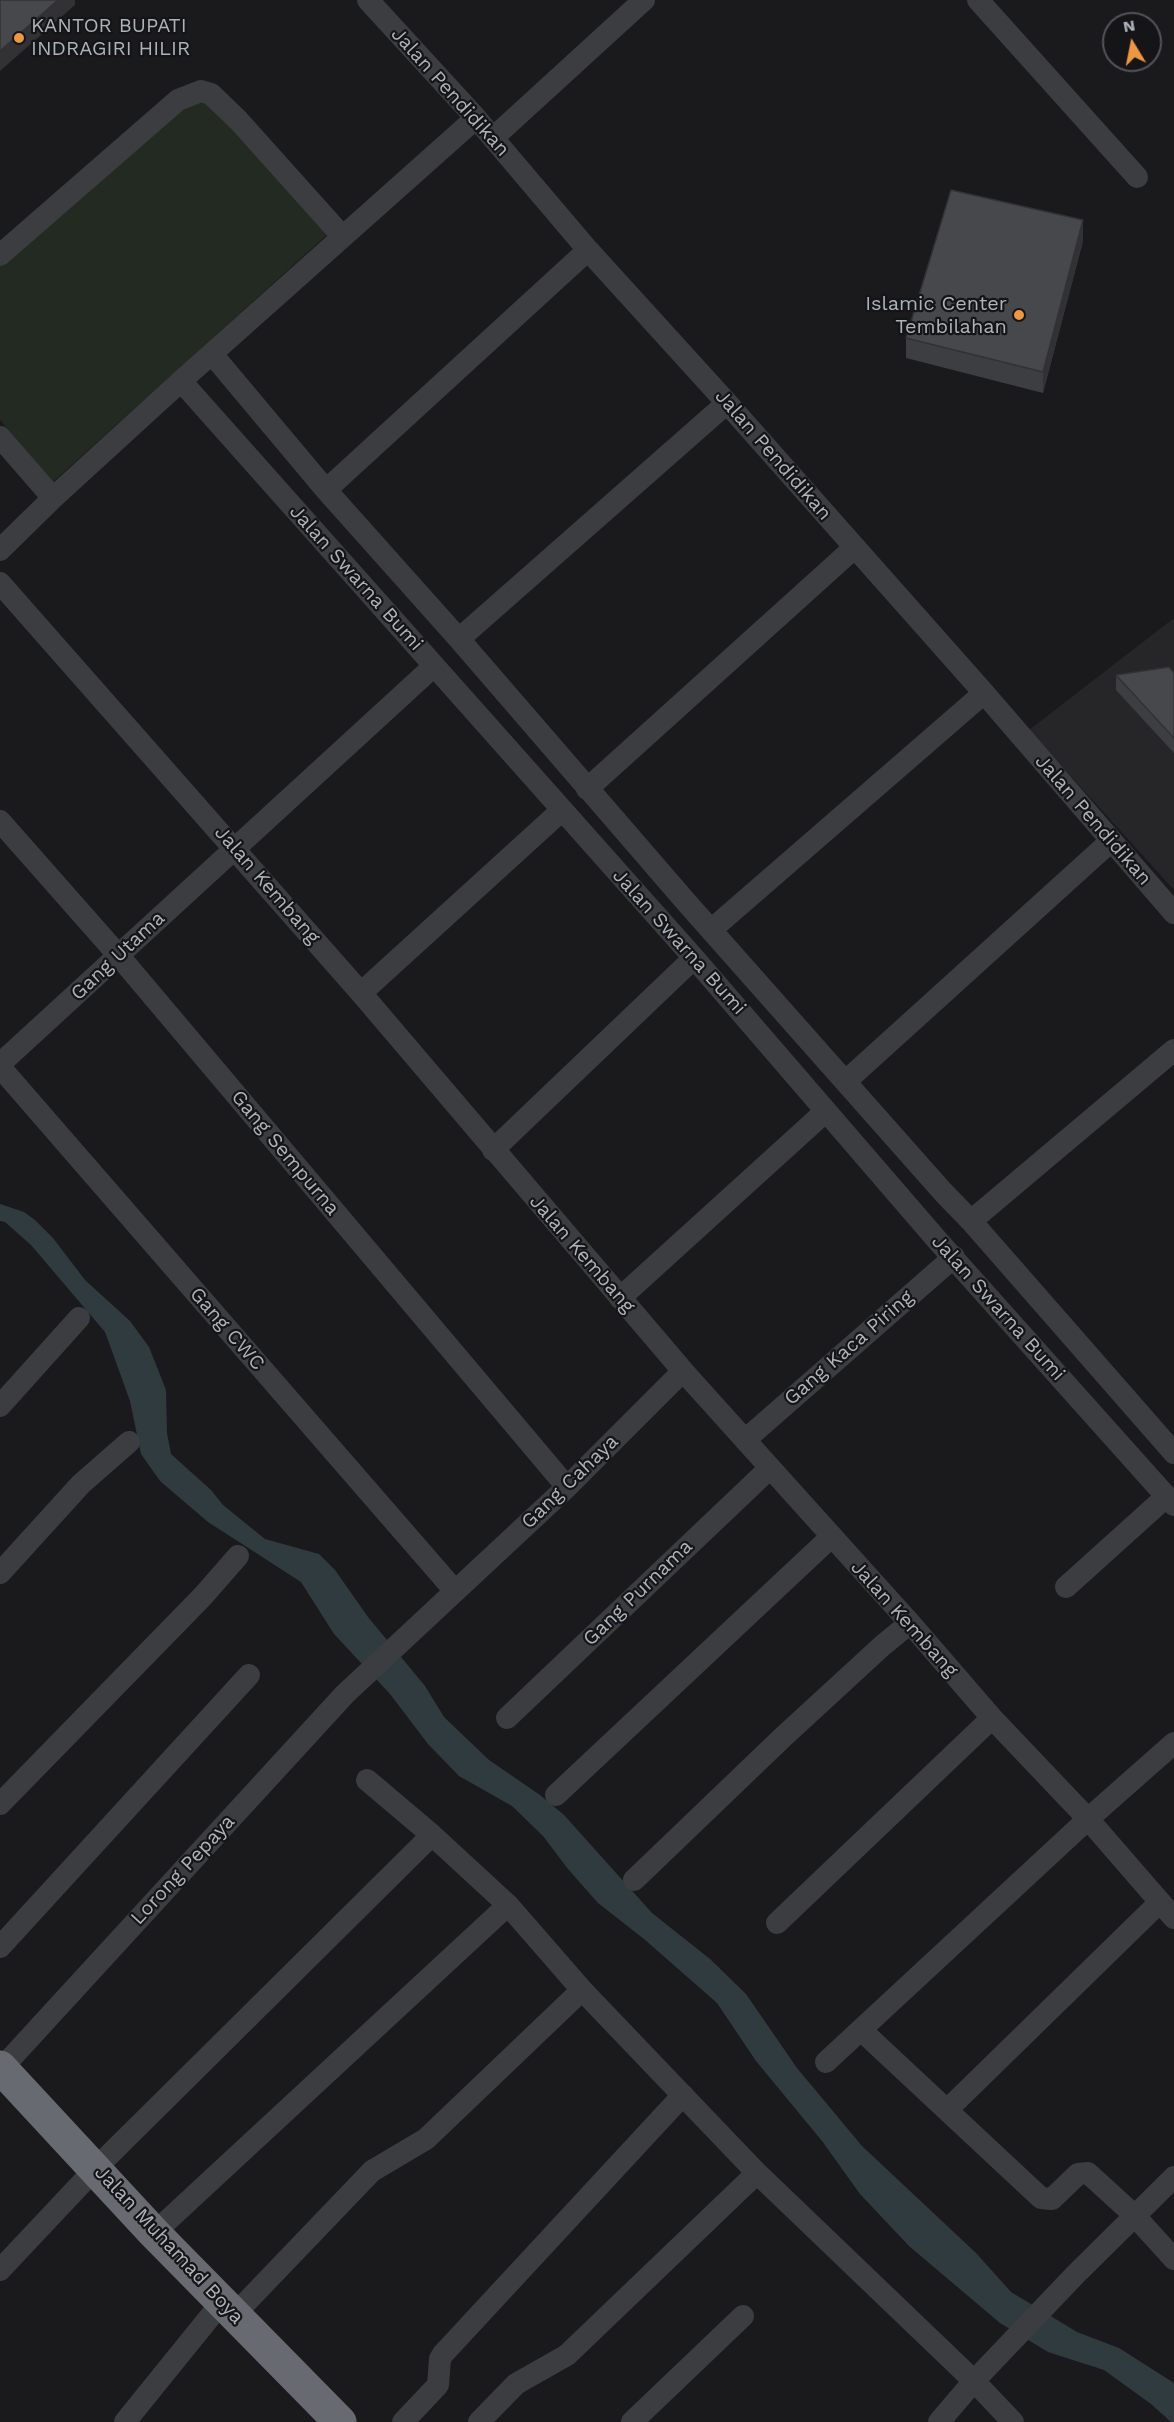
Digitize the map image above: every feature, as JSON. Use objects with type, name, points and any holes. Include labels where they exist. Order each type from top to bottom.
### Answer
[{"type":"highway","name":"Jalan Muhamad Boya","points":[[4,2079],[96,2168],[154,2233],[340,2422]]},
{"type":"street","name":"Jalan Pendidikan","points":[[368,0],[476,118],[588,250],[984,693],[1173,911]]},
{"type":"street","points":[[493,138],[644,0]]},
{"type":"street","points":[[978,0],[1137,177]]},
{"type":"street","points":[[0,255],[178,100],[201,91],[211,94],[239,121],[342,236]]},
{"type":"street","points":[[0,550],[53,498],[181,381],[476,118]]},
{"type":"street","points":[[326,490],[588,250]]},
{"type":"street","name":"Jalan Swarna Bumi","points":[[212,354],[326,490],[459,639],[587,789],[1174,1453]]},
{"type":"street","name":"Jalan Swarna Bumi","points":[[181,381],[693,957],[917,1217],[1170,1501]]},
{"type":"street","points":[[459,639],[727,403]]},
{"type":"street","points":[[0,437],[53,498]]},
{"type":"street","points":[[587,789],[854,548]]},
{"type":"street","points":[[368,592],[396,568]]},
{"type":"street","name":"Jalan Kembang","points":[[0,583],[235,847],[683,1371],[910,1623],[992,1718],[1088,1819],[1167,1910]]},
{"type":"street","name":"Gang Utama","points":[[0,1065],[434,666]]},
{"type":"street","points":[[711,930],[984,693]]},
{"type":"street","points":[[361,993],[561,810]]},
{"type":"street","name":"Gang Sempurna","points":[[0,821],[118,956],[567,1487]]},
{"type":"street","points":[[846,1082],[1111,841]]},
{"type":"street","points":[[663,924],[687,903]]},
{"type":"street","points":[[493,1150],[693,957]]},
{"type":"street","points":[[971,1221],[1174,1050]]},
{"type":"street","name":"Gang CWC","points":[[0,1065],[455,1591]]},
{"type":"street","points":[[620,1298],[826,1111]]},
{"type":"street","points":[[917,1217],[943,1192]]},
{"type":"street","name":"Gang Kaca Piring","points":[[745,1440],[954,1257]]},
{"type":"street","points":[[0,1406],[79,1318]]},
{"type":"street","name":"Gang Cahaya","points":[[394,1647],[567,1487],[683,1371]]},
{"type":"street","points":[[0,1574],[81,1484],[129,1442]]},
{"type":"street","name":"Gang Purnama","points":[[507,1718],[770,1468]]},
{"type":"street","points":[[1066,1587],[1170,1501]]},
{"type":"street","points":[[556,1795],[831,1537]]},
{"type":"street","points":[[0,1804],[186,1613],[238,1556]]},
{"type":"street","points":[[634,1880],[782,1738],[910,1623]]},
{"type":"street","name":"Lorong Pepaya","points":[[4,2079],[366,1672],[394,1647]]},
{"type":"street","points":[[0,1947],[249,1675]]},
{"type":"street","points":[[777,1923],[992,1718]]},
{"type":"street","points":[[826,2062],[1088,1819],[1174,1743]]},
{"type":"street","points":[[368,1780],[508,1905],[582,1990],[758,2173],[974,2381],[1013,2422]]},
{"type":"street","points":[[0,2270],[96,2168],[432,1835]]},
{"type":"street","points":[[154,2233],[508,1905]]},
{"type":"street","points":[[947,2110],[1167,1910]]},
{"type":"street","points":[[125,2422],[228,2308],[372,2171],[426,2139],[582,1990]]},
{"type":"street","points":[[861,2030],[1045,2200],[1057,2197],[1078,2174],[1085,2173],[1134,2215],[1174,2259]]},
{"type":"street","points":[[403,2422],[438,2385],[440,2359],[443,2354],[683,2095]]},
{"type":"street","points":[[479,2422],[516,2384],[567,2355],[758,2173]]},
{"type":"street","points":[[939,2422],[1016,2337],[1174,2177]]},
{"type":"street","points":[[632,2422],[743,2316]]},
{"type":"shaded area","points":[[207,102],[329,233],[53,482],[0,420],[0,266],[180,106]]},
{"type":"shaded area","points":[[1174,618],[1174,890],[1029,730]]},
{"type":"shaded area","points":[[0,1204],[24,1212],[35,1220],[53,1238],[85,1280],[130,1321],[149,1347],[166,1390],[167,1433],[171,1454],[211,1490],[223,1505],[265,1539],[319,1554],[335,1570],[368,1617],[425,1686],[444,1717],[489,1760],[540,1795],[564,1815],[652,1913],[710,1959],[746,1994],[797,2068],[862,2146],[976,2253],[1011,2292],[1077,2332],[1119,2348],[1174,2383],[1174,2422],[1104,2370],[1048,2352],[1000,2323],[909,2246],[860,2194],[822,2141],[756,2061],[717,2003],[644,1939],[598,1903],[543,1836],[512,1806],[459,1776],[428,1744],[390,1694],[334,1634],[301,1582],[208,1522],[160,1481],[141,1454],[130,1401],[105,1332],[31,1245],[5,1222],[0,1221]]},
{"type":"building","points":[[0,0],[58,0],[0,51]]},
{"type":"building","points":[[951,190],[1083,220],[1043,372],[906,338]]},
{"type":"building","points":[[1169,667],[1174,673],[1174,738],[1116,675]]},
{"type":"place","name":"KANTOR BUPATI INDRAGIRI HILIR","points":[[19,38]]},
{"type":"place","name":"Islamic Center Tembilahan","points":[[1019,315]]}]
